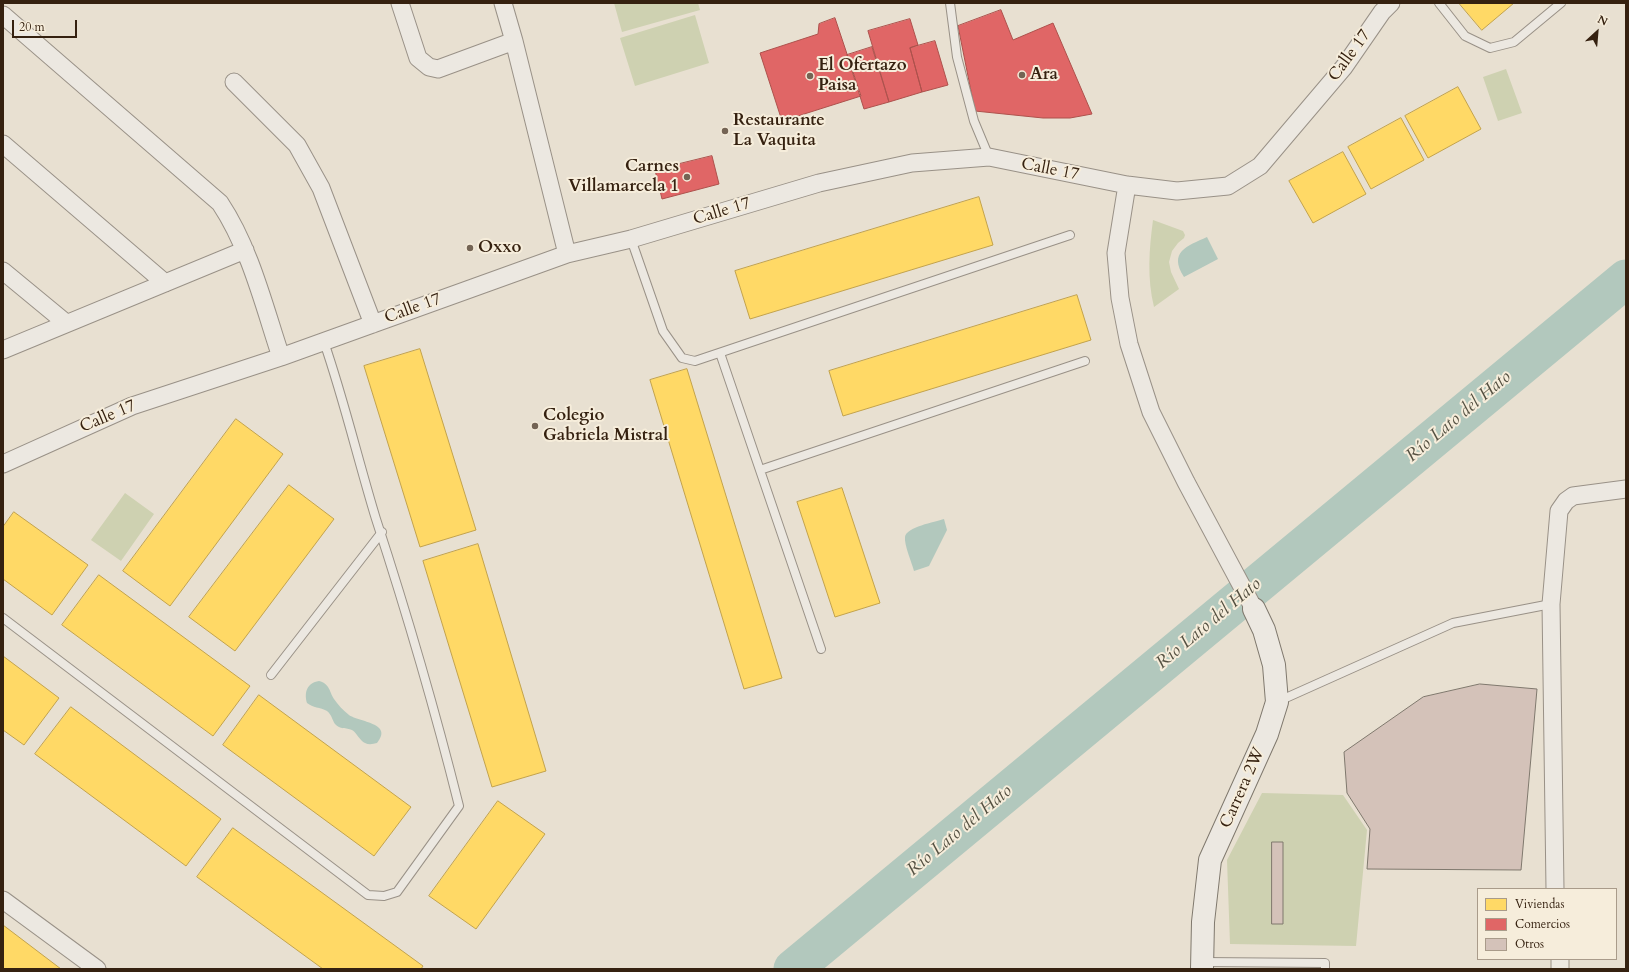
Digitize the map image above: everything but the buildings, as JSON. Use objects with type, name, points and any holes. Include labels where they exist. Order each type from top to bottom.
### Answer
[{"type":"street","points":[[400,3],[418,58],[429,67],[438,68],[514,41]]},
{"type":"street","points":[[503,3],[514,41],[567,254]]},
{"type":"street","name":"Calle 17","points":[[3,464],[132,406],[324,342],[567,254],[631,240],[819,184],[912,163],[989,157],[1127,185],[1177,191],[1228,186],[1260,166],[1344,67],[1384,6]]},
{"type":"street","points":[[3,15],[220,203],[232,221],[245,250],[281,357]]},
{"type":"street","points":[[234,82],[297,145],[321,188],[373,324]]},
{"type":"street","points":[[3,144],[165,282]]},
{"type":"street","points":[[1127,185],[1116,253],[1120,298],[1128,336],[1151,412],[1186,482],[1254,609]]},
{"type":"street","points":[[3,350],[245,250]]},
{"type":"street","points":[[3,271],[66,323]]},
{"type":"street","points":[[1555,888],[1551,604],[1559,511],[1566,501],[1573,496],[1626,489]]},
{"type":"street","name":"Carrera 2W","points":[[1202,966],[1203,922],[1210,860],[1267,734],[1277,702],[1274,665],[1264,630],[1254,609]]},
{"type":"street","points":[[3,900],[97,969]]},
{"type":"lane","points":[[950,3],[957,57],[974,121],[989,157]]},
{"type":"lane","points":[[1439,3],[1465,36],[1490,48],[1514,42],[1561,3]]},
{"type":"lane","points":[[631,240],[663,331],[682,358],[695,360],[720,353],[1070,235]]},
{"type":"lane","points":[[3,618],[368,895],[384,896],[397,892],[459,806],[440,731],[382,532],[324,342]]},
{"type":"lane","points":[[720,353],[822,649]]},
{"type":"lane","points":[[760,470],[1085,361]]},
{"type":"lane","points":[[271,674],[382,532]]},
{"type":"lane","points":[[1277,702],[1453,623],[1551,604]]},
{"type":"lane","points":[[1202,966],[1273,966],[1324,963],[1324,969]]},
{"type":"green space","points":[[614,3],[698,3],[700,10],[622,32]]},
{"type":"green space","points":[[695,15],[709,63],[635,86],[620,38]]},
{"type":"green space","points":[[1506,69],[1522,113],[1498,121],[1483,77]]},
{"type":"green space","points":[[1153,220],[1183,231],[1185,235],[1172,251],[1169,262],[1171,272],[1179,289],[1154,307],[1150,285],[1149,264]]},
{"type":"green space","points":[[125,493],[154,514],[121,561],[91,540]]},
{"type":"green space","points":[[1262,793],[1343,795],[1367,830],[1356,946],[1230,944],[1227,860]]},
{"type":"shaded area","points":[[1207,237],[1218,259],[1184,277],[1178,261],[1179,256],[1187,247]]},
{"type":"shaded area","points":[[944,519],[947,530],[929,566],[914,571],[905,540],[907,533],[910,530],[928,523]]},
{"type":"shaded area","points":[[315,682],[323,682],[329,688],[332,696],[349,715],[378,727],[381,731],[381,736],[377,743],[366,744],[352,730],[337,726],[327,711],[307,703],[307,689]]},
{"type":"waterway","name":"Río Lato del Hato","points":[[793,969],[1626,279]]},
{"type":"place","name":"Ara","points":[[1022,75]]},
{"type":"place","name":"El Ofertazo Paisa","points":[[810,76]]},
{"type":"place","name":"Restaurante La Vaquita","points":[[725,131]]},
{"type":"place","name":"Carnes Villamarcela 1","points":[[687,177]]},
{"type":"place","name":"Oxxo","points":[[470,248]]},
{"type":"place","name":"Colegio Gabriela Mistral","points":[[535,426]]}]
